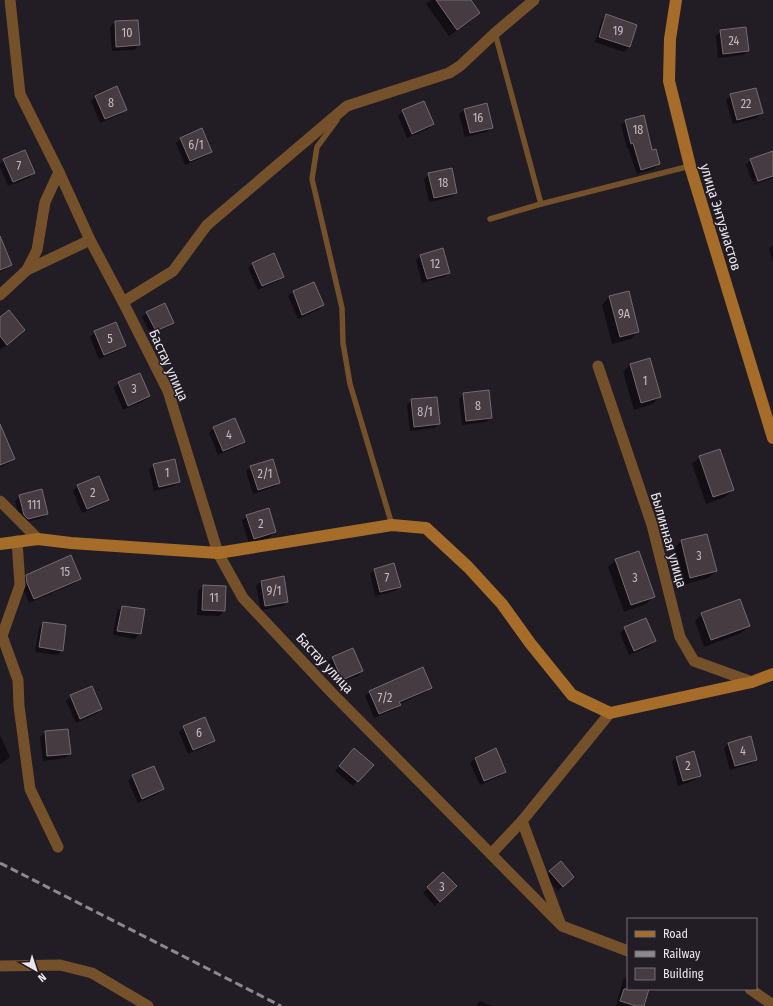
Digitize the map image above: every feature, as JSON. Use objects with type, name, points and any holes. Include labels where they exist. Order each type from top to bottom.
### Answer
[{"type":"street","name":"Бастау улица","points":[[10,0],[20,94],[59,172],[90,240],[168,391],[218,553],[243,598],[331,692],[562,926],[627,951]]},
{"type":"street","points":[[123,302],[173,271],[207,225],[347,106],[449,73],[460,66],[495,33],[534,0]]},
{"type":"street","name":"улица Энтузиастов","points":[[676,0],[670,39],[669,81],[690,166],[773,438]]},
{"type":"street","points":[[27,270],[37,250],[45,202],[59,172]]},
{"type":"street","points":[[0,295],[27,270],[90,240]]},
{"type":"street","name":"Былинная улица","points":[[598,366],[652,526],[680,636],[694,661],[752,682]]},
{"type":"street","points":[[0,501],[38,539]]},
{"type":"street","points":[[0,544],[38,539],[71,543],[218,553],[392,524],[426,528],[468,567],[502,604],[530,643],[572,695],[610,713],[752,682],[773,674]]},
{"type":"street","points":[[17,541],[20,584],[1,637],[18,680],[19,706],[30,790],[58,847]]},
{"type":"street","points":[[491,854],[522,821],[610,713]]},
{"type":"street","points":[[522,821],[562,926]]},
{"type":"street","points":[[0,966],[60,965],[92,973],[148,1006]]},
{"type":"street","points":[[751,990],[773,1005]]},
{"type":"lane","points":[[495,33],[541,204]]},
{"type":"lane","points":[[347,106],[317,148],[312,179],[342,308],[343,343],[350,384],[392,524]]},
{"type":"lane","points":[[490,220],[541,204],[690,166]]},
{"type":"building","points":[[436,0],[471,0],[480,13],[457,30]]},
{"type":"building","points":[[606,14],[637,25],[630,47],[599,37]]},
{"type":"building","points":[[138,20],[140,45],[116,47],[115,21]]},
{"type":"building","points":[[746,27],[749,51],[723,54],[720,30]]},
{"type":"building","points":[[117,86],[127,110],[105,119],[95,96]]},
{"type":"building","points":[[756,88],[763,113],[737,120],[730,94]]},
{"type":"building","points":[[424,101],[434,124],[412,134],[402,110]]},
{"type":"building","points":[[487,103],[493,128],[470,133],[464,109]]},
{"type":"building","points":[[644,115],[652,150],[656,149],[660,164],[641,170],[633,143],[631,144],[625,120]]},
{"type":"building","points":[[202,128],[212,152],[190,161],[180,138]]},
{"type":"building","points":[[25,150],[35,173],[13,182],[3,159]]},
{"type":"building","points":[[773,151],[773,176],[758,181],[750,159]]},
{"type":"building","points":[[452,168],[457,193],[434,198],[428,173]]},
{"type":"building","points":[[0,236],[12,265],[0,270]]},
{"type":"building","points":[[443,248],[450,273],[427,279],[420,255]]},
{"type":"building","points":[[274,253],[284,277],[262,286],[252,263]]},
{"type":"building","points":[[314,282],[324,305],[302,315],[293,291]]},
{"type":"building","points":[[629,291],[639,332],[620,337],[609,296]]},
{"type":"building","points":[[165,303],[174,323],[156,331],[146,312]]},
{"type":"building","points":[[9,310],[25,330],[7,345],[0,336],[0,317]]},
{"type":"building","points":[[116,322],[126,346],[104,355],[94,331]]},
{"type":"building","points":[[650,358],[661,397],[641,403],[630,364]]},
{"type":"building","points":[[140,373],[150,396],[128,406],[118,382]]},
{"type":"building","points":[[489,390],[492,418],[466,421],[463,393]]},
{"type":"building","points":[[437,397],[440,424],[414,427],[411,399]]},
{"type":"building","points":[[235,418],[245,442],[223,451],[213,427]]},
{"type":"building","points":[[0,424],[15,459],[0,465]]},
{"type":"building","points":[[720,449],[734,490],[713,497],[699,456]]},
{"type":"building","points":[[175,459],[180,482],[159,487],[153,464]]},
{"type":"building","points":[[273,459],[280,483],[258,490],[250,466]]},
{"type":"building","points":[[99,476],[109,500],[87,509],[77,485]]},
{"type":"building","points":[[42,489],[48,514],[28,519],[24,515],[19,495]]},
{"type":"building","points":[[269,508],[276,532],[254,539],[246,515]]},
{"type":"building","points":[[707,534],[717,571],[690,578],[681,540]]},
{"type":"building","points":[[639,551],[655,597],[631,605],[615,559]]},
{"type":"building","points":[[71,555],[81,579],[34,599],[27,583],[26,575]]},
{"type":"building","points":[[394,563],[401,587],[380,592],[374,569]]},
{"type":"building","points":[[284,576],[288,602],[265,606],[261,581]]},
{"type":"building","points":[[203,585],[226,586],[225,611],[202,610]]},
{"type":"building","points":[[740,599],[750,626],[711,640],[701,613]]},
{"type":"building","points":[[122,606],[145,609],[141,634],[117,631]]},
{"type":"building","points":[[646,618],[656,641],[634,651],[624,627]]},
{"type":"building","points":[[43,622],[66,625],[63,651],[39,647]]},
{"type":"building","points":[[353,648],[363,671],[342,680],[332,657]]},
{"type":"building","points":[[423,667],[432,688],[399,702],[401,705],[379,714],[369,691]]},
{"type":"building","points":[[92,686],[102,709],[80,719],[70,695]]},
{"type":"building","points":[[205,717],[215,741],[193,750],[183,726]]},
{"type":"building","points":[[68,729],[71,754],[47,756],[45,731]]},
{"type":"building","points":[[751,736],[757,760],[735,766],[728,743]]},
{"type":"building","points":[[354,748],[374,765],[358,782],[339,766]]},
{"type":"building","points":[[496,748],[506,772],[484,781],[475,758]]},
{"type":"building","points":[[694,751],[701,776],[683,781],[676,757]]},
{"type":"building","points":[[154,766],[164,789],[142,799],[132,775]]},
{"type":"building","points":[[561,861],[574,877],[563,887],[549,871]]},
{"type":"building","points":[[443,872],[457,886],[440,902],[427,887]]},
{"type":"building","points":[[624,989],[649,990],[644,1006],[636,1006],[620,1001]]},
{"type":"railway","points":[[0,863],[281,1006]]}]
